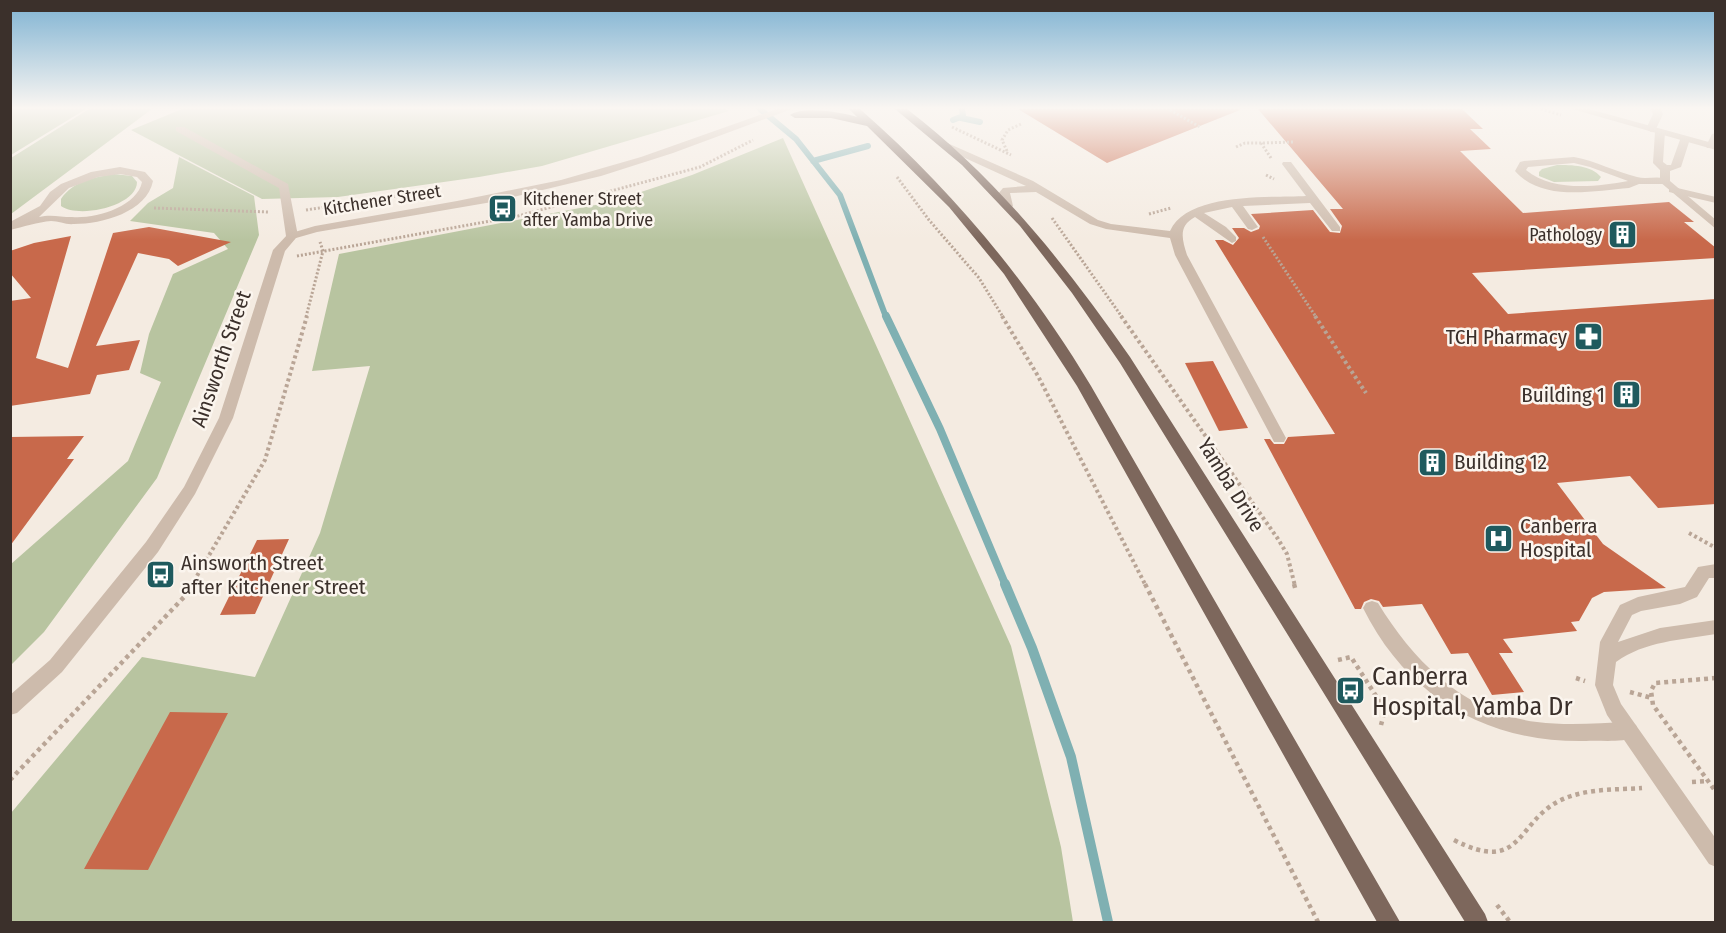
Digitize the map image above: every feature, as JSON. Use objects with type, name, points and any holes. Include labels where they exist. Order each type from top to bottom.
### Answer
[{"type":"main road","points":[[904,153],[954,203],[1002,261],[1039,312],[1090,397],[1389,922]]},
{"type":"main road","name":"Yamba Drive","points":[[953,153],[1007,206],[1077,290],[1125,360],[1477,922]]},
{"type":"street","points":[[223,153],[284,186],[292,236]]},
{"type":"street","name":"Kitchener Street","points":[[292,236],[315,229],[493,199],[598,174],[664,153]]},
{"type":"street","points":[[962,153],[1017,177],[1085,218],[1102,225],[1176,235]]},
{"type":"street","points":[[1657,153],[1658,163],[1665,169]]},
{"type":"street","points":[[1665,169],[1676,167],[1681,153]]},
{"type":"street","points":[[1637,181],[1593,164],[1574,160],[1524,164],[1520,171],[1537,184],[1555,188],[1664,181],[1716,226]]},
{"type":"street","points":[[1287,164],[1336,229]]},
{"type":"street","points":[[1664,181],[1665,169]]},
{"type":"street","points":[[120,171],[143,176],[148,185],[145,193],[123,209],[90,219],[54,218],[12,226],[46,206],[50,198],[59,190],[87,177],[120,171]]},
{"type":"street","points":[[1007,206],[1004,194],[1006,190],[1035,189]]},
{"type":"street","points":[[1673,190],[1716,200]]},
{"type":"street","points":[[1278,438],[1181,255],[1176,235],[1181,222],[1195,212],[1236,205],[1314,200]]},
{"type":"street","points":[[1236,205],[1252,227]]},
{"type":"street","points":[[46,206],[46,211],[54,218]]},
{"type":"street","points":[[1195,212],[1222,229],[1232,239]]},
{"type":"street","name":"Ainsworth Street","points":[[10,707],[56,666],[152,547],[190,490],[226,418],[279,250],[292,236]]},
{"type":"street","points":[[1716,571],[1704,572],[1691,592],[1680,597],[1638,604],[1626,610],[1609,642],[1604,685],[1614,709],[1716,857]]},
{"type":"street","points":[[1372,608],[1385,632],[1418,672],[1462,706],[1504,723],[1529,729],[1629,731]]},
{"type":"street","points":[[1609,657],[1619,649],[1654,638],[1716,627]]},
{"type":"path","points":[[1008,153],[1016,158]]},
{"type":"path","points":[[1267,153],[1271,159]]},
{"type":"path","points":[[895,175],[928,220],[979,278],[1038,376],[1318,922]]},
{"type":"path","points":[[1266,175],[1274,177],[1270,184]]},
{"type":"path","points":[[123,209],[175,207],[288,213],[401,195]]},
{"type":"path","points":[[1139,214],[1149,214],[1180,206]]},
{"type":"path","points":[[10,780],[186,594],[265,460],[295,362],[323,251],[315,229]]},
{"type":"path","points":[[1263,236],[1366,393]]},
{"type":"path","points":[[1689,533],[1716,548]]},
{"type":"path","points":[[1334,661],[1351,657],[1385,710],[1380,731]]},
{"type":"path","points":[[1716,678],[1655,683],[1651,691],[1653,705],[1716,792]]},
{"type":"path","points":[[1451,838],[1474,849],[1486,851],[1503,849],[1519,841],[1542,812],[1562,799],[1575,795],[1708,781]]},
{"type":"green space","points":[[20,153],[94,153],[11,214],[11,158]]},
{"type":"green space","points":[[174,153],[588,153],[542,166],[479,177],[338,197],[262,199]]},
{"type":"green space","points":[[747,153],[790,153],[1011,646],[1061,847],[1073,922],[11,922],[11,813],[142,657],[255,677],[320,533],[370,366],[312,371],[339,254],[611,202],[692,175]]},
{"type":"green space","points":[[179,157],[254,196],[259,235],[157,478],[44,632],[11,665],[11,564],[128,461],[161,382],[140,373],[149,334],[173,274],[228,249],[214,233],[130,221],[148,203],[173,188]]},
{"type":"green space","points":[[1557,165],[1587,168],[1601,177],[1598,181],[1554,182],[1539,176],[1542,169]]},
{"type":"green space","points":[[114,174],[132,176],[137,182],[128,198],[118,204],[93,210],[69,210],[61,206],[61,199],[78,184],[92,178]]},
{"type":"building","points":[[1090,153],[1133,153],[1107,163]]},
{"type":"building","points":[[1295,153],[1462,153],[1523,213],[1669,202],[1694,222],[1684,222],[1716,248],[1716,258],[1472,273],[1508,314],[1716,299],[1716,504],[1658,508],[1630,476],[1557,483],[1603,544],[1666,588],[1604,592],[1592,598],[1579,621],[1571,622],[1577,631],[1503,639],[1513,653],[1499,653],[1524,692],[1492,695],[1468,653],[1451,654],[1422,604],[1383,607],[1379,601],[1371,599],[1364,602],[1361,609],[1355,609],[1264,439],[1270,439],[1274,444],[1284,444],[1288,437],[1335,434],[1215,240],[1223,240],[1233,245],[1239,238],[1232,228],[1244,228],[1251,232],[1259,229],[1260,226],[1251,214],[1313,210],[1330,232],[1340,233],[1342,226],[1330,209],[1343,209]]},
{"type":"building","points":[[149,227],[231,242],[178,266],[169,259],[138,253],[96,346],[140,340],[129,370],[97,375],[90,394],[10,406],[10,301],[31,298],[10,273],[10,251],[34,243],[71,236],[36,358],[68,368],[113,233]]},
{"type":"building","points":[[1213,361],[1248,428],[1219,431],[1185,363]]},
{"type":"building","points":[[84,436],[67,459],[74,459],[10,546],[10,437]]},
{"type":"building","points":[[289,539],[255,614],[220,615],[257,540]]},
{"type":"building","points":[[170,712],[228,713],[148,870],[84,869]]},
{"type":"waterway","points":[[807,153],[813,161]]},
{"type":"waterway","points":[[813,161],[844,153]]},
{"type":"waterway","points":[[813,161],[840,195],[886,317]]},
{"type":"waterway","points":[[886,316],[940,429],[1006,586]]},
{"type":"waterway","points":[[1005,584],[1032,648],[1071,757],[1108,922]]},
{"type":"place","name":"Kitchener Street after Yamba Drive","points":[[502,209]]},
{"type":"place","name":"Pathology","points":[[1623,235]]},
{"type":"place","name":"TCH Pharmacy","points":[[1588,337]]},
{"type":"place","name":"Building 1","points":[[1626,395]]},
{"type":"place","name":"Building 12","points":[[1433,462]]},
{"type":"place","name":"Canberra Hospital","points":[[1499,538]]},
{"type":"place","name":"Ainsworth Street after Kitchener Street","points":[[160,575]]},
{"type":"place","name":"Canberra Hospital, Yamba Dr","points":[[1351,691]]}]
